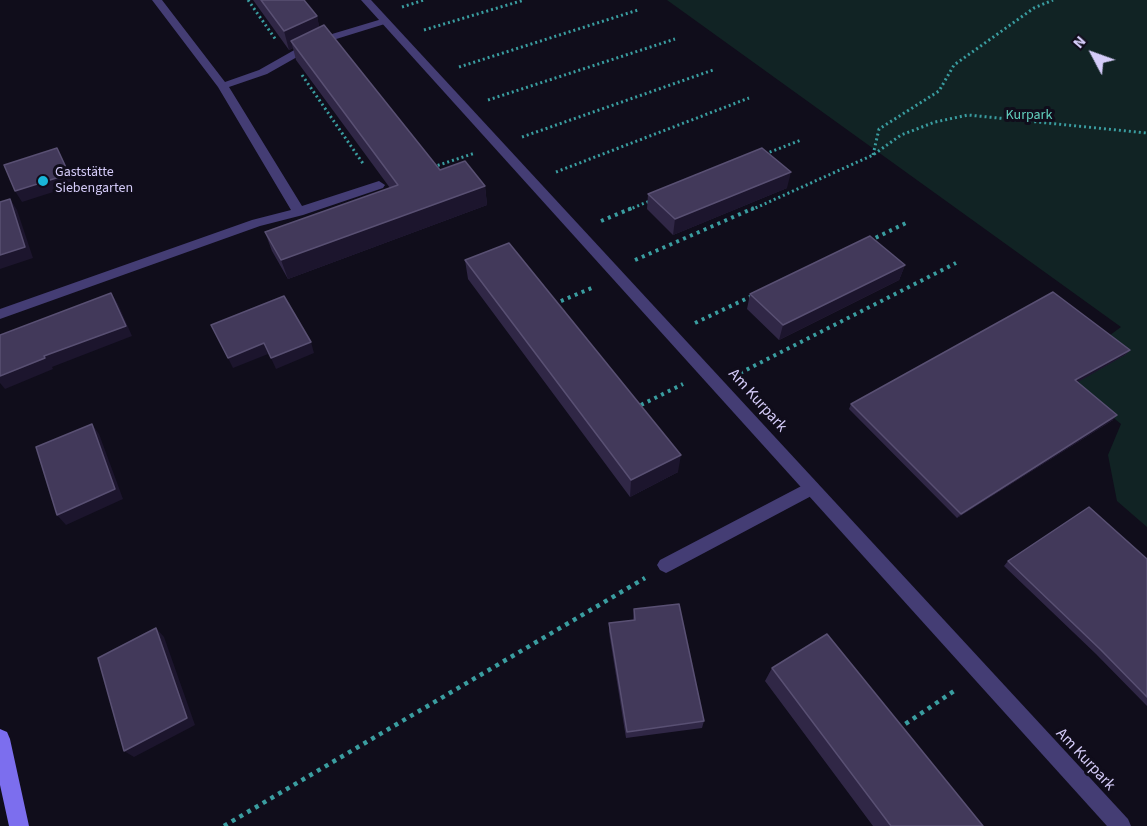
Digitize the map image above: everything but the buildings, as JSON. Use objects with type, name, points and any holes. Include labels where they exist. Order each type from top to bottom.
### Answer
[{"type":"main road","points":[[0,739],[18,826]]},
{"type":"street","points":[[156,0],[223,86],[299,212]]},
{"type":"street","name":"Am Kurpark","points":[[366,0],[390,15],[499,145],[1121,826]]},
{"type":"street","points":[[223,86],[263,72],[316,42],[390,15]]},
{"type":"street","points":[[0,314],[256,223],[299,212],[379,185]]},
{"type":"street","points":[[666,565],[811,488]]},
{"type":"path","points":[[248,0],[379,185]]},
{"type":"path","points":[[390,15],[424,0]]},
{"type":"path","points":[[416,32],[524,0]]},
{"type":"path","points":[[873,155],[879,129],[939,91],[954,65],[1034,8],[1053,0]]},
{"type":"path","points":[[451,70],[638,10]]},
{"type":"path","points":[[482,103],[675,39]]},
{"type":"path","points":[[431,168],[645,96],[713,70]]},
{"type":"path","points":[[550,175],[748,98]]},
{"type":"path","points":[[590,113],[593,116]]},
{"type":"path","points":[[631,261],[873,155],[901,135],[935,122],[968,115],[1147,133]]},
{"type":"path","points":[[759,157],[801,140]]},
{"type":"path","points":[[595,223],[661,196]]},
{"type":"path","points":[[859,245],[906,223]]},
{"type":"path","points":[[739,373],[956,263]]},
{"type":"path","points":[[554,304],[600,285]]},
{"type":"path","points":[[692,324],[761,292]]},
{"type":"path","points":[[641,405],[687,383]]},
{"type":"path","points":[[224,826],[666,565]]},
{"type":"path","points":[[897,730],[957,689]]},
{"type":"path","points":[[890,721],[904,739]]},
{"type":"green space","name":"Kurpark","points":[[667,0],[1147,0],[1147,527],[1117,501],[1108,455],[1121,424],[1059,373],[1121,327]]},
{"type":"place","name":"Gaststätte Siebengarten","points":[[43,181]]}]
